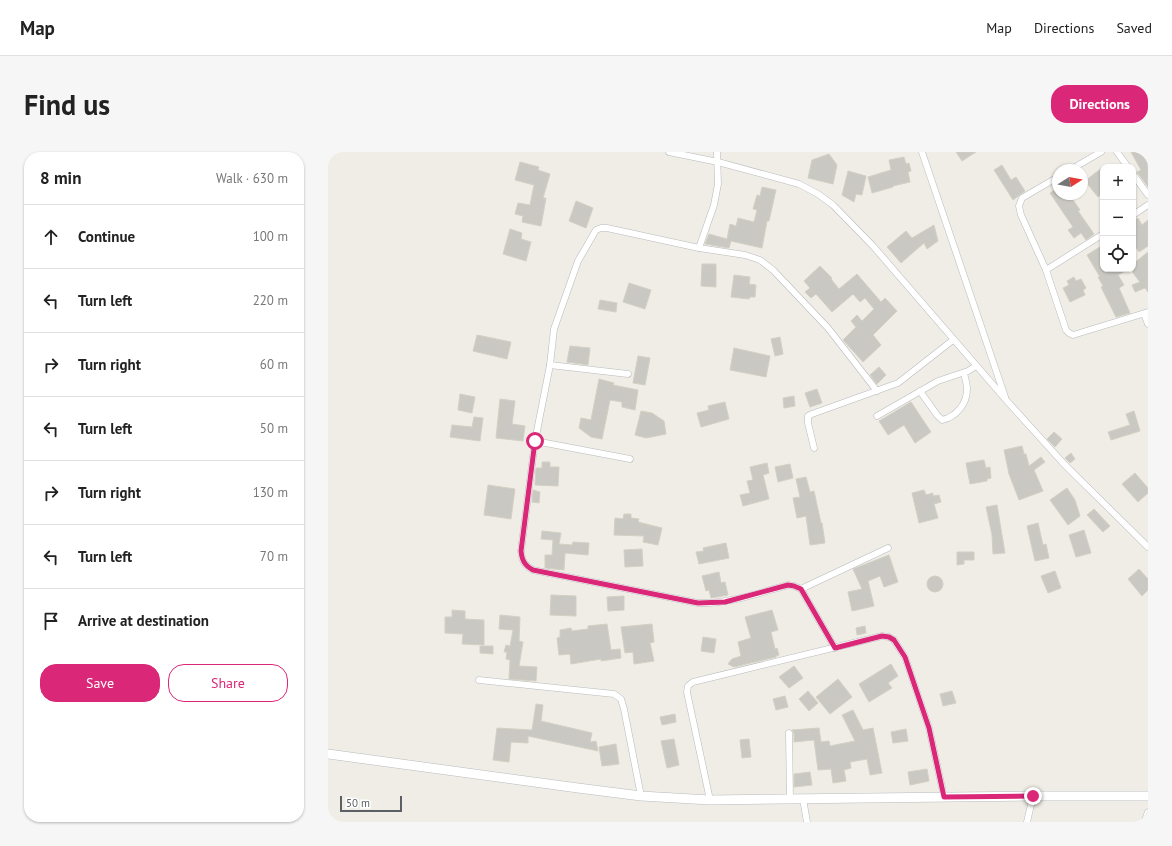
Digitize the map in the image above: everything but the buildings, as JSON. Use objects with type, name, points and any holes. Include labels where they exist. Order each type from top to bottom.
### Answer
[{"type":"main road","points":[[328,754],[641,796],[710,800],[790,798],[1148,796]]},
{"type":"street","points":[[670,152],[718,162],[799,184],[833,205],[858,230],[953,340],[1064,464],[1148,547]]},
{"type":"street","points":[[699,248],[714,205],[718,184],[718,152]]},
{"type":"street","points":[[922,152],[1007,401]]},
{"type":"street","points":[[1080,164],[1101,152]]},
{"type":"street","points":[[1117,152],[1126,164]]},
{"type":"street","points":[[1136,178],[1148,194]]},
{"type":"street","points":[[1052,180],[1022,198],[1019,206],[1021,215],[1046,270],[1066,330],[1074,335],[1146,313],[1148,324]]},
{"type":"street","points":[[1136,213],[1148,205]]},
{"type":"street","points":[[835,648],[801,589],[794,586],[788,585],[725,602],[698,603],[533,570],[525,566],[521,551],[535,441],[550,365],[556,322],[578,261],[596,230],[601,228],[699,248],[745,255],[760,260],[773,270],[828,328],[877,391]]},
{"type":"street","points":[[1046,270],[1100,236]]},
{"type":"street","points":[[814,448],[808,423],[808,416],[898,383],[953,340]]},
{"type":"street","points":[[550,365],[628,374]]},
{"type":"street","points":[[877,416],[920,390],[938,381],[964,373],[976,366]]},
{"type":"street","points":[[920,390],[936,415],[942,420],[949,419],[958,412],[965,400],[967,388],[964,373]]},
{"type":"street","points":[[535,441],[630,459]]},
{"type":"street","points":[[801,589],[888,548]]},
{"type":"street","points":[[710,800],[687,692],[688,686],[693,682],[882,636],[889,637],[894,640],[905,657],[929,728],[944,797]]},
{"type":"street","points":[[479,680],[614,694],[621,699],[641,796]]},
{"type":"street","points":[[789,732],[790,798]]},
{"type":"street","points":[[1027,822],[1033,796]]},
{"type":"street","points":[[803,799],[807,822]]},
{"type":"street","points":[[1144,822],[1148,812]]},
{"type":"route","points":[[535,441],[521,551],[525,566],[533,570],[698,603],[725,602],[788,585],[801,589],[835,648],[882,636],[889,637],[894,640],[905,657],[929,728],[944,797],[1033,796]]}]
